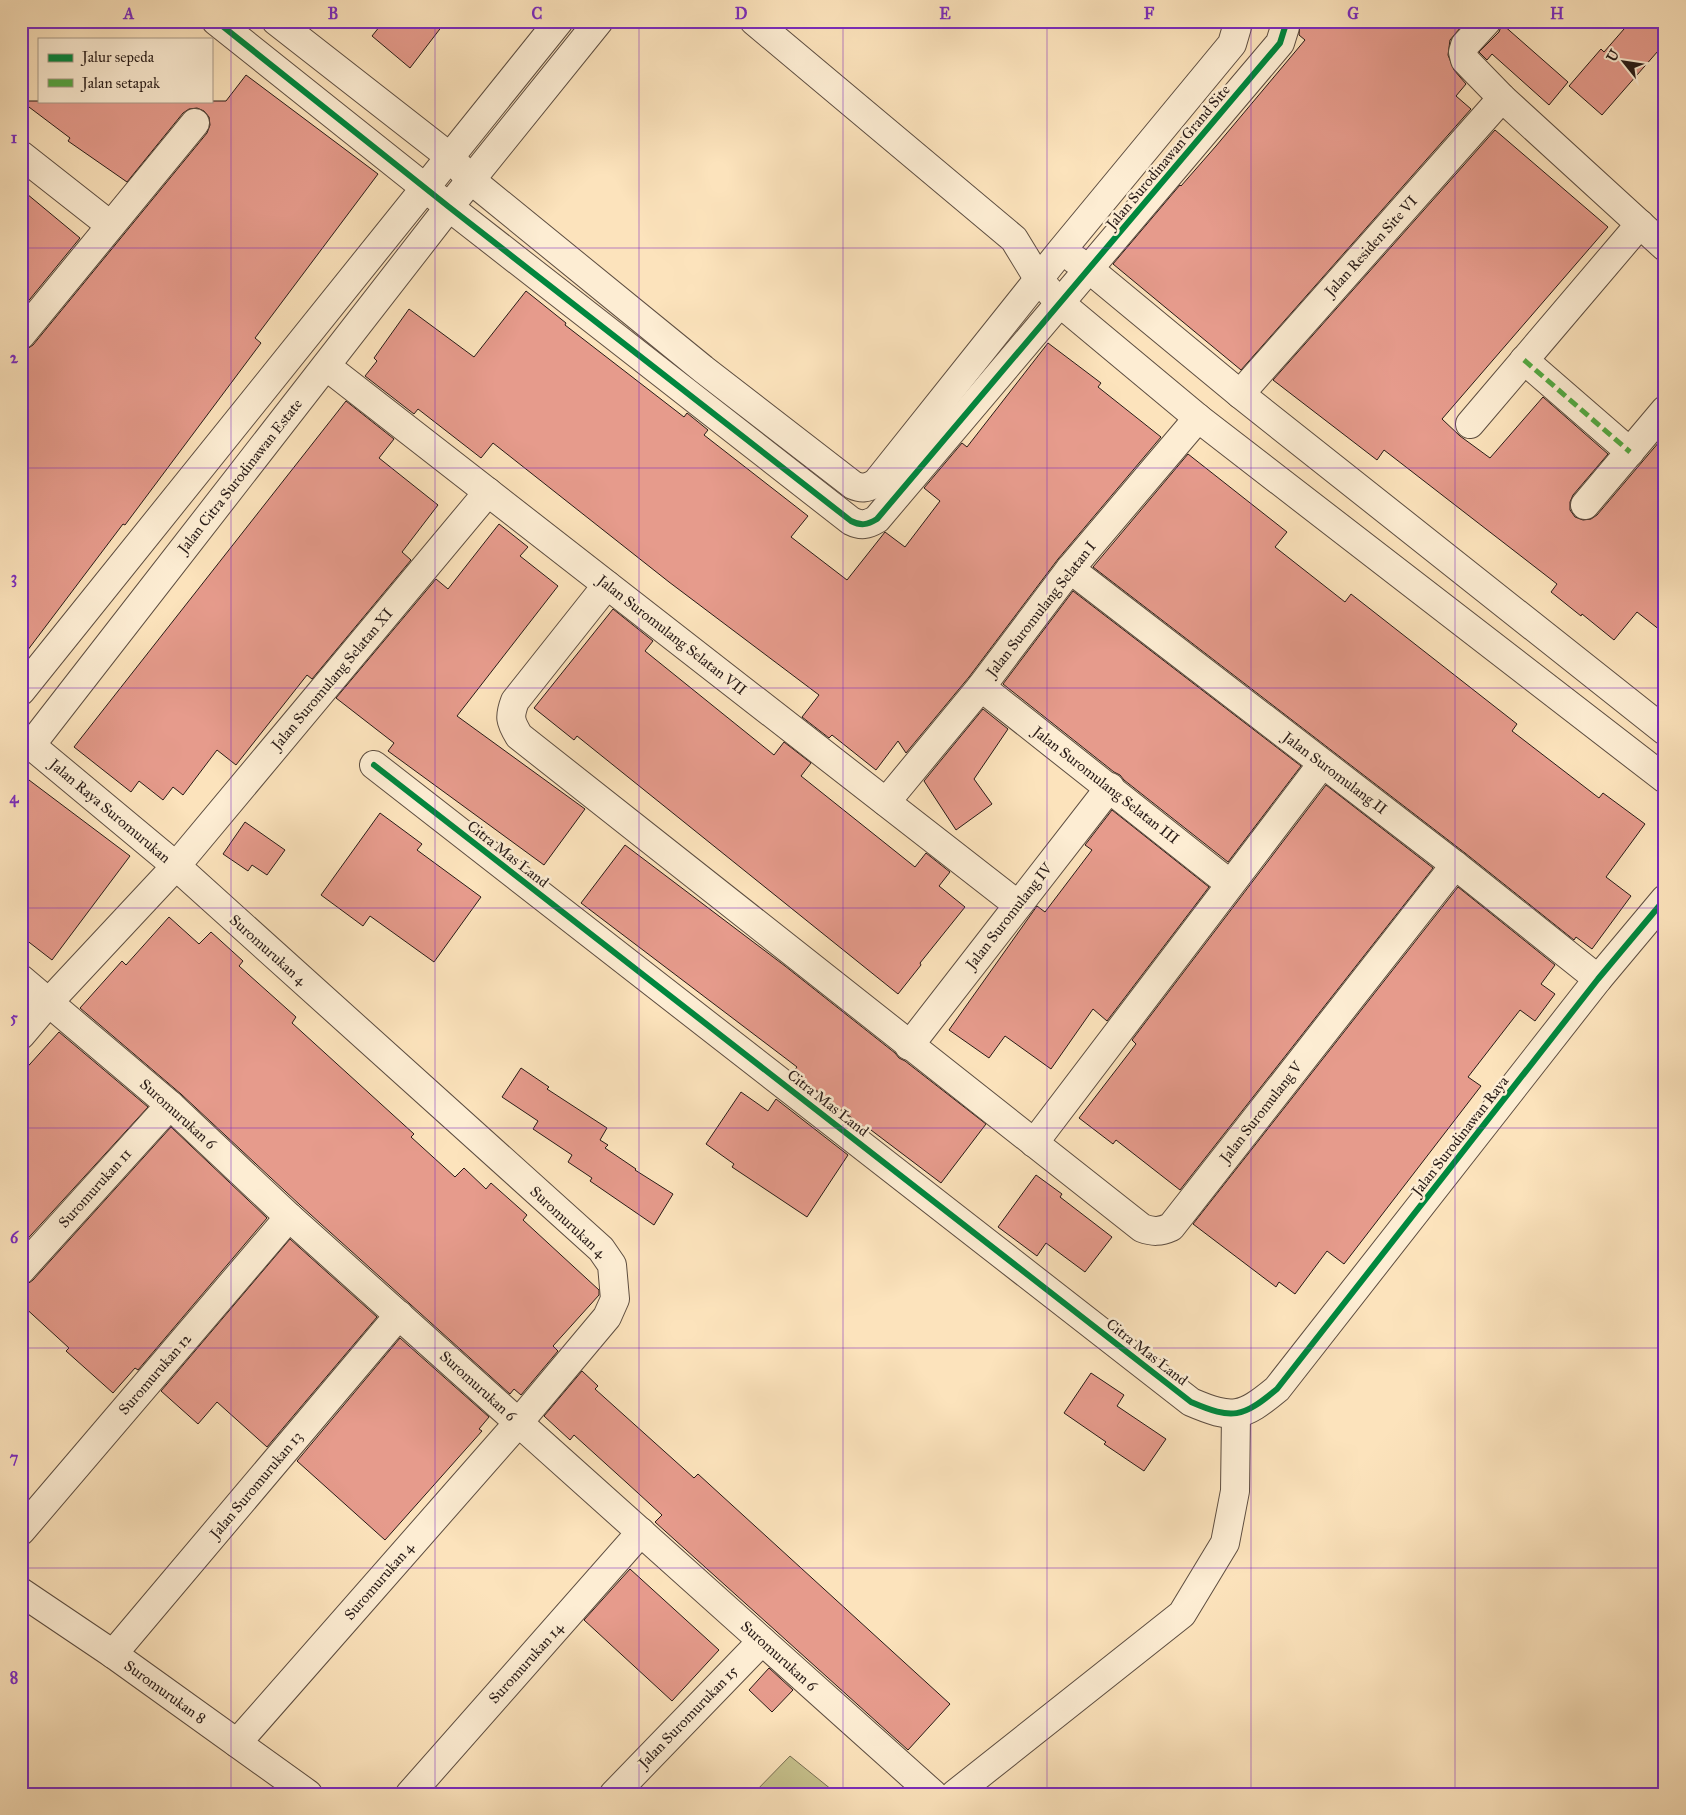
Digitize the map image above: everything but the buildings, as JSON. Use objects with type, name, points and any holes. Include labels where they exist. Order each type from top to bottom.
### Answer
[{"type":"street","points":[[216,21],[449,207],[687,393],[703,369],[471,180],[450,157],[276,21]]},
{"type":"street","points":[[21,691],[559,21]]},
{"type":"street","points":[[471,180],[599,21]]},
{"type":"street","points":[[754,21],[1014,239],[1039,280],[1060,304],[1198,418],[1665,779]]},
{"type":"street","name":"Jalan Surodinawan Grand Site","points":[[703,369],[853,485],[860,488],[876,483],[1061,251],[1232,44],[1237,27],[1235,21]]},
{"type":"street","name":"Jalan Surodinawan Grand Site","points":[[687,393],[851,521],[860,525],[868,524],[876,519],[1280,43],[1285,27],[1284,21]]},
{"type":"street","points":[[1487,21],[1465,45],[1463,52],[1465,60],[1502,98],[1665,247]]},
{"type":"street","name":"Jalan Residen Site VI","points":[[1240,394],[1502,98]]},
{"type":"street","points":[[21,335],[195,123]]},
{"type":"street","points":[[21,155],[110,225]]},
{"type":"street","name":"Jalan Citra Surodinawan Estate","points":[[26,741],[326,366],[471,180]]},
{"type":"street","points":[[1470,424],[1640,224]]},
{"type":"street","points":[[1014,239],[1061,251],[1089,269],[1240,394],[1661,720]]},
{"type":"street","points":[[1524,360],[1630,452]]},
{"type":"street","name":"Jalan Suromulang Selatan VII","points":[[326,366],[1018,905]]},
{"type":"street","points":[[1585,506],[1665,410]]},
{"type":"street","name":"Jalan Suromulang Selatan I","points":[[886,802],[981,688],[1070,569],[1198,418]]},
{"type":"street","name":"Jalan Suromulang Selatan XI","points":[[21,1036],[49,1002],[176,866],[488,492]]},
{"type":"street","name":"Jalan Suromulang II","points":[[1070,569],[1455,865],[1598,979]]},
{"type":"street","name":"Jalan Suromulang V","points":[[608,585],[515,702],[510,714],[512,725],[519,736],[909,1046],[1142,1228],[1152,1232],[1161,1231],[1171,1226],[1455,865]]},
{"type":"street","name":"Jalan Suromulang Selatan III","points":[[981,688],[1110,787],[1230,884]]},
{"type":"street","name":"Jalan Raya Suromurukan","points":[[26,741],[176,866]]},
{"type":"street","points":[[1034,1143],[1322,764]]},
{"type":"street","name":"Citra Mas Land","points":[[374,765],[1191,1402],[1213,1412],[1236,1415]]},
{"type":"street","name":"Jalan Suromulang IV","points":[[909,1046],[1110,787]]},
{"type":"street","name":"Suromurukan 4","points":[[176,866],[601,1249],[612,1265],[615,1299],[607,1317],[518,1422],[237,1743]]},
{"type":"street","name":"Jalan Surodinawan Raya","points":[[1236,1415],[1257,1406],[1277,1389],[1598,979],[1665,899]]},
{"type":"street","name":"Suromurukan 6","points":[[21,979],[170,1105],[289,1218],[933,1794]]},
{"type":"street","name":"Suromurukan 11","points":[[21,1270],[170,1105]]},
{"type":"street","name":"Suromurukan 12","points":[[21,1531],[289,1218]]},
{"type":"street","name":"Jalan Suromurukan 13","points":[[113,1654],[399,1315]]},
{"type":"street","points":[[955,1794],[1182,1614],[1225,1543],[1235,1491],[1236,1415]]},
{"type":"street","name":"Suromurukan 14","points":[[410,1794],[641,1532]]},
{"type":"street","name":"Suromurukan 8","points":[[21,1592],[113,1654],[308,1794]]},
{"type":"street","name":"Jalan Suromurukan 15","points":[[614,1794],[762,1641]]},
{"type":"shaded area","points":[[790,1756],[837,1794],[753,1794]]},
{"type":"marked path","points":[[1524,360],[1630,452]]},
{"type":"cycle path","points":[[216,21],[449,207],[851,521],[858,524],[867,524],[877,519],[1280,43],[1285,27],[1284,21]]},
{"type":"cycle path","points":[[374,765],[1191,1402],[1217,1412],[1237,1413],[1245,1411],[1255,1406],[1277,1389],[1598,979],[1665,899]]}]
